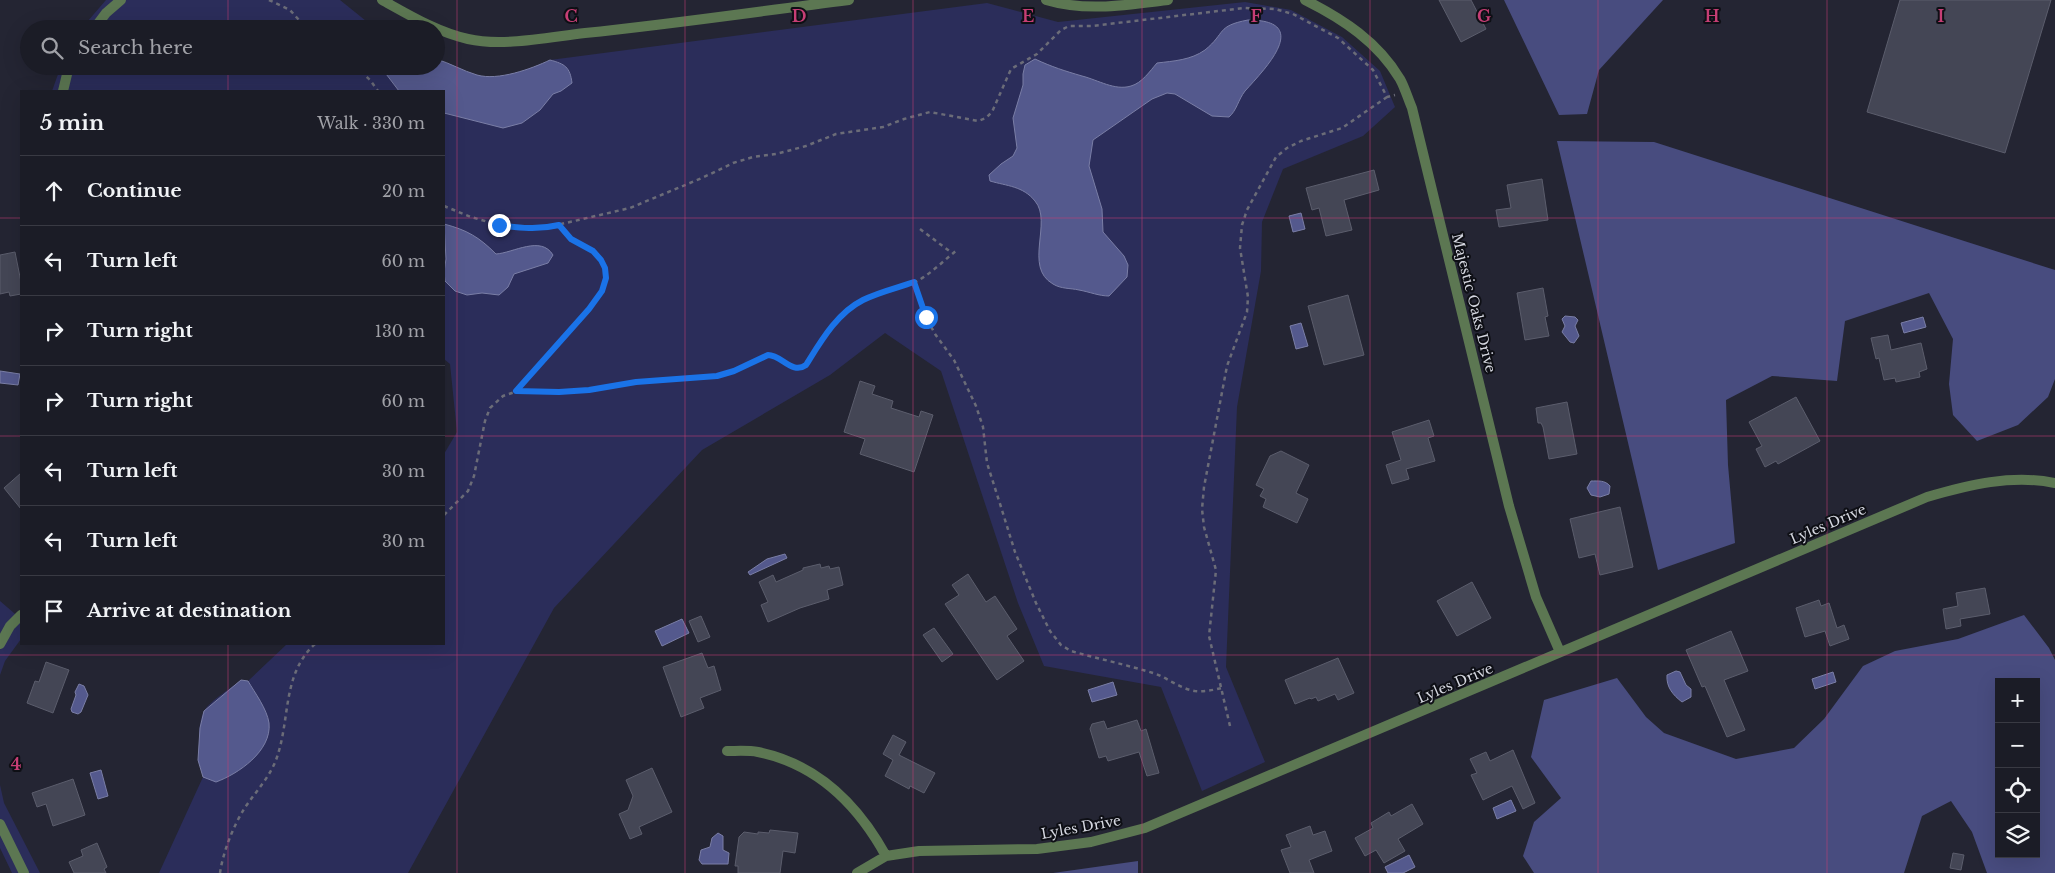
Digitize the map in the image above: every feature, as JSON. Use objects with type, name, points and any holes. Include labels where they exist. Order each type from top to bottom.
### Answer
[{"type":"street","points":[[100,20],[106,12],[121,0]]},
{"type":"street","points":[[382,0],[421,20]]},
{"type":"street","points":[[445,32],[469,40],[493,42],[530,40],[656,26],[849,0]]},
{"type":"street","points":[[1046,0],[1084,8],[1168,0]]},
{"type":"street","name":"Majestic Oaks Drive","points":[[1305,0],[1331,13],[1359,31],[1380,53],[1400,80],[1406,93],[1416,123],[1509,506],[1536,598],[1560,652]]},
{"type":"street","points":[[63,90],[67,75]]},
{"type":"street","name":"Lyles Drive","points":[[857,873],[886,856],[919,851],[1037,849],[1091,842],[1145,828],[1927,497],[1966,486],[2009,480],[2045,480],[2055,483]]},
{"type":"street","points":[[0,644],[10,626],[20,616]]},
{"type":"street","points":[[727,751],[756,752],[779,758],[803,768],[831,787],[852,806],[872,830],[886,856]]},
{"type":"street","points":[[0,824],[24,873]]},
{"type":"path","points":[[269,0],[290,10],[299,20]]},
{"type":"path","points":[[445,206],[471,217],[499,225],[535,228],[559,225],[630,208],[733,163],[753,156],[776,154],[798,148],[836,134],[883,127],[930,112],[978,121],[986,118],[992,112],[1010,69],[1037,54],[1061,30],[1069,26],[1092,26],[1244,8],[1275,9],[1293,14],[1338,38],[1373,70],[1387,97]]},
{"type":"path","points":[[365,75],[377,90]]},
{"type":"path","points":[[1230,726],[1209,636],[1216,570],[1204,527],[1202,509],[1204,487],[1226,366],[1247,312],[1248,297],[1240,248],[1242,225],[1246,210],[1276,157],[1287,148],[1301,141],[1342,128],[1387,97],[1406,93]]},
{"type":"path","points":[[516,391],[589,309],[602,291],[606,278],[605,268],[601,260],[593,251],[571,239],[559,225]]},
{"type":"path","points":[[920,229],[952,254]]},
{"type":"path","points":[[445,514],[462,497],[471,484],[485,421],[490,408],[503,396],[516,391],[559,392],[589,390],[636,382],[717,376],[734,371],[768,355],[774,355],[789,366],[797,369],[802,368],[806,365],[826,334],[847,310],[862,301],[914,282],[932,271],[957,250]]},
{"type":"path","points":[[914,282],[926,317],[935,334],[954,360],[976,406],[983,427],[987,463],[1015,552],[1050,631],[1061,645],[1071,651],[1139,668],[1167,678],[1182,687],[1194,691],[1205,692],[1222,688]]},
{"type":"path","points":[[220,873],[232,833],[244,810],[271,772],[278,755],[284,731],[292,680],[300,663],[314,645]]},
{"type":"shaded area","points":[[106,0],[340,0],[365,20],[89,20]]},
{"type":"shaded area","points":[[1504,0],[1663,0],[1599,70],[1587,114],[1559,115]]},
{"type":"shaded area","points":[[1245,2],[1291,10],[1342,37],[1380,71],[1395,107],[1363,136],[1283,169],[1262,222],[1261,271],[1237,407],[1226,667],[1265,762],[1202,791],[1161,687],[1044,666],[1018,603],[941,371],[885,333],[830,375],[702,450],[554,608],[408,873],[159,873],[203,777],[199,753],[201,717],[216,698],[241,680],[248,681],[286,645],[445,645],[445,452],[457,432],[450,364],[445,360],[445,90],[52,90],[58,75],[445,75],[445,63],[477,75],[495,76],[524,70],[550,60],[987,3],[1058,22]]},
{"type":"shaded area","points":[[1248,20],[1267,22],[1278,28],[1281,37],[1272,59],[1245,91],[1229,117],[1212,116],[1175,94],[1167,93],[1152,99],[1093,140],[1089,166],[1102,209],[1103,232],[1124,256],[1128,265],[1127,277],[1109,296],[1062,288],[1053,284],[1044,276],[1040,267],[1041,220],[1040,210],[1035,201],[1020,189],[990,181],[989,175],[1013,156],[1017,148],[1013,118],[1023,85],[1025,65],[1035,59],[1058,69],[1106,84],[1119,87],[1131,86],[1142,80],[1157,63],[1194,56],[1212,44],[1226,28],[1238,22]]},
{"type":"shaded area","points":[[550,60],[566,67],[570,73],[572,83],[553,94],[540,110],[522,123],[503,128],[445,113],[445,90],[398,90],[387,75],[445,75],[445,63],[477,75],[495,76],[514,73]]},
{"type":"shaded area","points":[[1557,141],[1654,142],[2055,270],[2055,379],[2048,397],[2018,425],[1977,441],[1953,415],[1949,384],[1953,339],[1929,293],[1845,321],[1837,381],[1772,376],[1726,400],[1728,465],[1735,543],[1658,570]]},
{"type":"shaded area","points":[[1301,213],[1305,229],[1293,232],[1289,216]]},
{"type":"shaded area","points":[[445,224],[472,235],[496,254],[526,247],[541,246],[548,249],[553,255],[548,263],[514,274],[508,287],[499,295],[482,293],[467,295],[455,291],[445,281]]},
{"type":"shaded area","points":[[1565,316],[1575,317],[1578,320],[1575,326],[1579,336],[1574,343],[1570,342],[1562,332],[1565,326],[1562,319]]},
{"type":"shaded area","points":[[1923,317],[1926,327],[1904,333],[1901,323]]},
{"type":"shaded area","points":[[1301,323],[1308,346],[1296,349],[1290,326]]},
{"type":"shaded area","points":[[0,371],[20,374],[18,385],[0,383]]},
{"type":"shaded area","points":[[1591,481],[1601,481],[1608,484],[1610,486],[1609,494],[1600,497],[1591,495],[1587,488]]},
{"type":"shaded area","points":[[785,554],[787,558],[750,575],[748,572],[767,559]]},
{"type":"shaded area","points":[[0,601],[20,618],[20,640],[5,661],[0,675]]},
{"type":"shaded area","points":[[2024,615],[2049,648],[2055,660],[2055,873],[1987,873],[1972,832],[1951,801],[1922,816],[1904,873],[1534,873],[1523,856],[1534,822],[1561,798],[1531,757],[1544,700],[1617,678],[1646,717],[1664,733],[1736,759],[1794,748],[1824,719],[1863,666],[1895,651],[1958,639]]},
{"type":"shaded area","points":[[682,619],[689,633],[662,646],[655,631]]},
{"type":"shaded area","points":[[1676,671],[1680,672],[1686,685],[1691,689],[1691,697],[1682,702],[1673,694],[1668,683],[1667,675]]},
{"type":"shaded area","points":[[1833,672],[1836,682],[1815,689],[1812,679]]},
{"type":"shaded area","points":[[241,680],[248,681],[263,707],[269,723],[268,733],[265,743],[252,760],[234,773],[216,782],[203,777],[198,760],[200,728],[204,711]]},
{"type":"shaded area","points":[[1113,682],[1117,695],[1092,702],[1088,690]]},
{"type":"shaded area","points":[[79,684],[84,686],[88,695],[81,712],[78,714],[72,712],[71,709]]},
{"type":"shaded area","points":[[101,770],[108,796],[98,799],[90,773]]},
{"type":"shaded area","points":[[0,785],[4,803],[40,873],[12,873],[0,848]]},
{"type":"shaded area","points":[[1511,800],[1516,811],[1497,819],[1493,808]]},
{"type":"shaded area","points":[[718,833],[723,836],[723,850],[729,853],[728,864],[702,864],[699,860],[701,850],[710,847],[712,838]]},
{"type":"shaded area","points":[[1409,855],[1415,867],[1403,873],[1388,873],[1385,867]]},
{"type":"shaded area","points":[[1138,861],[1138,873],[1053,873]]},
{"type":"building","points":[[1439,0],[1471,0],[1486,29],[1461,42]]},
{"type":"building","points":[[1900,0],[2051,0],[2005,153],[1867,112]]},
{"type":"building","points":[[1374,170],[1379,190],[1344,200],[1352,230],[1326,236],[1319,208],[1312,210],[1306,188]]},
{"type":"building","points":[[1542,179],[1548,220],[1499,227],[1496,210],[1511,208],[1507,185]]},
{"type":"building","points":[[15,252],[20,277],[20,294],[10,296],[9,292],[0,294],[0,255]]},
{"type":"building","points":[[1543,288],[1548,316],[1545,317],[1549,336],[1525,340],[1517,293]]},
{"type":"building","points":[[1348,295],[1364,355],[1324,365],[1308,306]]},
{"type":"building","points":[[1888,335],[1891,350],[1921,343],[1927,369],[1919,372],[1920,377],[1896,382],[1895,378],[1884,380],[1879,358],[1876,359],[1871,338]]},
{"type":"building","points":[[860,381],[875,386],[872,394],[893,401],[891,408],[919,417],[921,411],[933,415],[914,472],[860,454],[865,439],[844,432]]},
{"type":"building","points":[[1796,397],[1820,441],[1778,464],[1776,461],[1765,467],[1756,449],[1762,446],[1749,422]]},
{"type":"building","points":[[1567,402],[1577,454],[1549,459],[1543,427],[1541,423],[1538,423],[1536,408]]},
{"type":"building","points":[[1429,420],[1434,436],[1428,438],[1435,461],[1406,469],[1409,479],[1392,484],[1386,465],[1401,460],[1392,432]]},
{"type":"building","points":[[1281,451],[1309,465],[1296,493],[1308,499],[1297,523],[1263,507],[1266,499],[1260,496],[1264,489],[1256,485],[1270,456]]},
{"type":"building","points":[[20,474],[20,508],[4,488]]},
{"type":"building","points":[[1620,507],[1633,567],[1600,575],[1595,554],[1579,558],[1570,519]]},
{"type":"building","points":[[820,564],[821,568],[829,566],[830,569],[839,567],[843,585],[827,590],[829,599],[800,608],[768,622],[761,605],[768,602],[759,582],[773,575],[776,582],[803,570],[803,568]]},
{"type":"building","points":[[968,574],[986,602],[995,596],[1017,629],[1007,636],[1024,661],[997,680],[945,604],[959,595],[952,585]]},
{"type":"building","points":[[1472,582],[1491,618],[1457,636],[1437,601]]},
{"type":"building","points":[[1985,588],[1990,614],[1960,619],[1961,626],[1946,629],[1943,609],[1958,606],[1956,593]]},
{"type":"building","points":[[1819,600],[1821,606],[1829,603],[1837,628],[1844,625],[1849,639],[1830,646],[1825,631],[1805,637],[1796,608]]},
{"type":"building","points":[[701,616],[710,637],[698,642],[689,621]]},
{"type":"building","points":[[934,628],[953,654],[942,662],[923,635]]},
{"type":"building","points":[[1731,631],[1748,671],[1724,680],[1745,730],[1727,737],[1705,686],[1702,687],[1686,650]]},
{"type":"building","points":[[702,653],[708,668],[714,666],[721,690],[700,698],[704,708],[681,717],[663,667]]},
{"type":"building","points":[[1338,658],[1354,693],[1338,700],[1335,694],[1318,701],[1316,697],[1295,704],[1285,680]]},
{"type":"building","points":[[46,662],[69,670],[53,713],[27,703],[35,681],[39,682]]},
{"type":"building","points":[[1137,720],[1141,731],[1146,729],[1159,773],[1147,776],[1139,752],[1108,761],[1106,756],[1099,758],[1090,729],[1092,724],[1104,721],[1107,729]]},
{"type":"building","points":[[893,735],[906,742],[899,755],[935,773],[924,793],[910,786],[909,789],[885,776],[893,760],[883,754]]},
{"type":"building","points":[[1513,750],[1535,803],[1523,809],[1512,786],[1483,800],[1471,775],[1477,773],[1470,759],[1486,752],[1490,761]]},
{"type":"building","points":[[652,768],[672,812],[639,827],[642,834],[630,839],[619,814],[628,810],[633,796],[626,780]]},
{"type":"building","points":[[73,779],[85,815],[53,826],[46,804],[37,807],[32,793]]},
{"type":"building","points":[[1412,804],[1423,824],[1398,839],[1405,851],[1384,863],[1376,850],[1365,856],[1355,838],[1373,828],[1371,823],[1389,812],[1391,816]]},
{"type":"building","points":[[1310,826],[1313,835],[1325,831],[1332,851],[1309,860],[1314,873],[1290,873],[1281,850],[1291,847],[1286,835]]},
{"type":"building","points":[[770,830],[798,833],[795,853],[783,851],[780,873],[738,873],[738,866],[735,866],[739,837],[744,832],[758,834],[758,832],[769,833]]},
{"type":"building","points":[[97,843],[107,867],[104,869],[106,873],[74,873],[69,862],[83,856],[81,850]]},
{"type":"building","points":[[1953,853],[1964,855],[1961,870],[1950,868]]},
{"type":"route","points":[[499,225],[544,228],[559,225],[571,239],[593,251],[605,268],[606,278],[602,291],[589,309],[516,391],[559,392],[589,390],[636,382],[717,376],[734,371],[768,355],[774,355],[789,366],[797,369],[802,368],[806,365],[826,334],[847,310],[862,301],[914,282],[926,317]]}]
